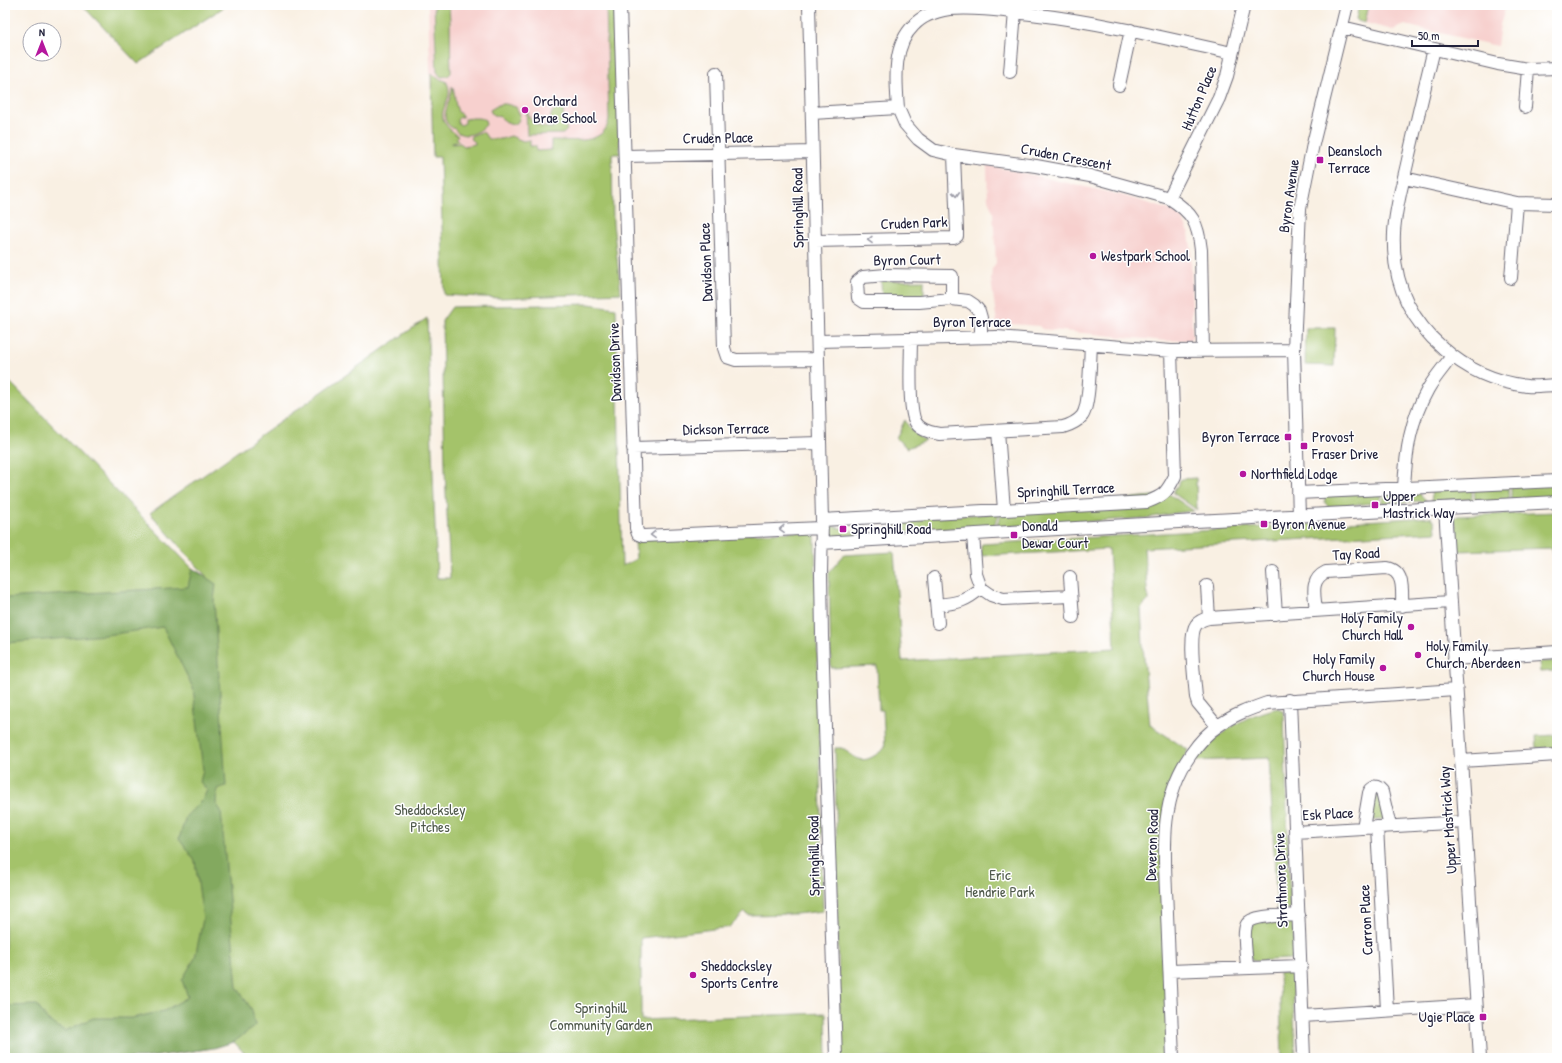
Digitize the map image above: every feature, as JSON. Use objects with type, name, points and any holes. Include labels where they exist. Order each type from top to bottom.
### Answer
[{"type":"street","name":"Davidson Drive","points":[[620,5],[633,448],[636,528],[638,534],[643,536],[822,524]]},
{"type":"street","name":"Springhill Road","points":[[809,5],[822,524],[822,636],[830,833],[836,1058]]},
{"type":"street","name":"Hutton Place","points":[[1169,198],[1219,98],[1227,76],[1244,5]]},
{"type":"street","name":"Byron Avenue","points":[[1299,516],[1294,350],[1300,209],[1313,144],[1347,5]]},
{"type":"street","points":[[812,113],[898,108],[896,75],[898,56],[904,38],[914,25],[927,16],[948,9],[1016,12],[1073,19],[1131,30],[1232,54]]},
{"type":"street","points":[[1010,72],[1016,12]]},
{"type":"street","points":[[1342,27],[1498,64],[1528,69],[1557,68]]},
{"type":"street","points":[[1119,85],[1131,30]]},
{"type":"street","points":[[1434,49],[1404,178],[1394,231],[1394,254],[1404,296],[1414,316],[1429,336],[1452,356],[1471,369],[1493,379],[1528,386],[1557,385]]},
{"type":"street","points":[[1525,107],[1528,69]]},
{"type":"street","name":"Davidson Place","points":[[716,73],[724,348],[727,357],[736,360],[818,359]]},
{"type":"street","name":"Cruden Crescent","points":[[898,108],[905,124],[918,139],[933,150],[954,155],[1030,165],[1090,176],[1169,198],[1180,205],[1188,212],[1195,222],[1199,235],[1201,250],[1203,351]]},
{"type":"street","name":"Cruden Place","points":[[624,156],[812,152]]},
{"type":"street","name":"Cruden Park","points":[[815,241],[954,238],[957,236],[957,231],[954,155]]},
{"type":"street","points":[[1404,178],[1517,204],[1557,204]]},
{"type":"street","points":[[1511,278],[1517,204]]},
{"type":"street","name":"Byron Court","points":[[952,299],[952,276],[886,275],[863,278],[857,282],[858,298],[864,302],[919,302],[952,299],[968,301],[979,311],[981,337]]},
{"type":"street","name":"Byron Terrace","points":[[818,341],[997,337],[1171,351],[1294,350]]},
{"type":"street","points":[[911,339],[912,409],[916,422],[924,430],[939,434],[1063,427],[1074,423],[1083,415],[1086,405],[1091,344]]},
{"type":"street","name":"Springhill Terrace","points":[[822,524],[1004,510],[1147,502],[1159,498],[1168,491],[1175,476],[1171,351]]},
{"type":"street","points":[[1404,487],[1407,449],[1414,418],[1429,388],[1452,356]]},
{"type":"street","points":[[998,431],[1004,510]]},
{"type":"street","name":"Dickson Terrace","points":[[633,448],[820,443]]},
{"type":"street","points":[[1298,493],[1557,481]]},
{"type":"street","points":[[821,543],[1557,502]]},
{"type":"street","name":"Upper Mastrick Way","points":[[1445,508],[1480,1058]]},
{"type":"street","points":[[972,535],[976,574],[981,588],[991,595],[1003,599],[1071,596]]},
{"type":"street","name":"Tay Road","points":[[1316,611],[1314,586],[1316,580],[1320,575],[1326,572],[1342,571],[1393,569],[1401,580],[1402,606]]},
{"type":"street","points":[[1273,572],[1276,614]]},
{"type":"street","points":[[1070,577],[1073,616]]},
{"type":"street","points":[[934,578],[938,623]]},
{"type":"street","points":[[1207,586],[1209,618]]},
{"type":"street","points":[[936,605],[958,603],[971,597],[981,588]]},
{"type":"street","points":[[1217,726],[1198,703],[1196,697],[1192,636],[1196,624],[1202,620],[1209,618],[1450,602]]},
{"type":"street","points":[[1454,659],[1557,652]]},
{"type":"street","name":"Deveron Road","points":[[1173,1058],[1165,849],[1166,818],[1171,793],[1184,763],[1200,742],[1217,726],[1240,713],[1267,703],[1290,700],[1456,690]]},
{"type":"street","name":"Strathmore Drive","points":[[1290,700],[1304,1058]]},
{"type":"street","points":[[1461,761],[1557,755]]},
{"type":"street","name":"Esk Place","points":[[1363,828],[1369,793],[1370,790],[1375,788],[1382,792],[1390,826]]},
{"type":"street","name":"Esk Place","points":[[1295,832],[1464,822]]},
{"type":"street","name":"Carron Place","points":[[1377,827],[1387,1010]]},
{"type":"street","points":[[1247,968],[1245,931],[1247,924],[1252,919],[1259,917],[1299,915]]},
{"type":"street","points":[[1170,971],[1301,966]]},
{"type":"street","points":[[1303,1016],[1476,1005]]},
{"type":"shaded area","name":"Orchard Brae School","points":[[428,5],[616,5],[620,154],[433,157]]},
{"type":"shaded area","points":[[1369,5],[1506,5],[1500,25],[1497,46],[1405,25],[1393,30],[1365,23]]},
{"type":"shaded area","name":"Westpark School","points":[[987,165],[1121,195],[1167,209],[1179,216],[1184,222],[1189,233],[1191,248],[1192,337],[1189,340],[1166,341],[1042,329],[1039,326],[997,323],[991,279],[992,269],[996,263],[993,212],[988,199]]},
{"type":"green space","points":[[82,5],[227,5],[138,64]]},
{"type":"green space","points":[[434,5],[449,5],[451,73],[448,76],[441,77],[437,72]]},
{"type":"green space","points":[[606,5],[616,5],[620,154],[612,154],[613,223],[621,293],[500,298],[444,295],[440,157],[433,157],[431,73],[439,79],[446,81],[449,89],[449,96],[443,114],[448,128],[458,136],[456,138],[459,141],[452,144],[460,143],[464,146],[475,144],[475,142],[470,138],[471,136],[481,132],[484,133],[488,139],[501,139],[511,136],[523,141],[530,140],[530,146],[536,146],[536,151],[551,150],[551,140],[586,140],[594,138],[601,134],[606,128],[609,119]]},
{"type":"green space","points":[[1359,5],[1369,5],[1365,23],[1356,19]]},
{"type":"green space","points":[[452,86],[457,110],[463,117],[460,117],[457,120],[459,124],[461,125],[465,123],[465,119],[478,118],[485,120],[486,125],[473,134],[461,134],[446,121],[445,116]]},
{"type":"green space","points":[[500,104],[516,107],[520,115],[517,123],[509,124],[500,117],[492,114],[490,110]]},
{"type":"green space","points":[[526,107],[529,117],[533,123],[550,128],[553,128],[551,118],[553,111],[555,109],[563,109],[564,122],[567,130],[563,134],[527,135]]},
{"type":"green space","points":[[924,280],[924,296],[919,299],[882,297],[881,281]]},
{"type":"green space","name":"Sheddocksley Pitches","points":[[589,304],[616,308],[622,566],[636,559],[635,539],[809,531],[813,532],[815,536],[823,911],[796,914],[748,915],[745,912],[730,927],[641,938],[641,1020],[826,1013],[827,1058],[249,1058],[234,1042],[206,1049],[150,1056],[121,1058],[5,1058],[5,377],[192,568],[207,577],[150,513],[427,318],[437,578],[450,578],[445,471],[442,321],[452,307]]},
{"type":"green space","points":[[1306,328],[1335,328],[1334,366],[1305,365]]},
{"type":"green space","points":[[905,420],[909,427],[919,437],[926,441],[907,448],[896,438]]},
{"type":"green space","points":[[1196,478],[1197,510],[1173,493],[1181,479]]},
{"type":"green space","points":[[1557,484],[1557,498],[1511,500],[1511,486]]},
{"type":"green space","points":[[1508,486],[1509,500],[1475,502],[1474,488]]},
{"type":"green space","points":[[1472,488],[1472,499],[1432,501],[1431,490]]},
{"type":"green space","points":[[1417,491],[1427,501],[1381,502],[1387,492]]},
{"type":"green space","points":[[1384,492],[1378,502],[1328,506],[1325,503],[1325,495]]},
{"type":"green space","points":[[1169,494],[1194,511],[1147,518],[996,527],[1002,513]]},
{"type":"green space","points":[[1557,512],[1557,553],[1553,554],[1552,548],[1458,551],[1455,518],[1457,516]]},
{"type":"green space","points":[[1000,513],[993,527],[886,533],[905,519]]},
{"type":"green space","name":"Eric Hendrie Park","points":[[1431,517],[1435,522],[1436,532],[1144,548],[1148,601],[1141,608],[1150,725],[1188,750],[1167,792],[1170,1058],[840,1058],[835,748],[842,748],[854,757],[863,760],[873,757],[885,748],[883,710],[879,710],[877,666],[831,668],[829,572],[844,555],[894,552],[902,661],[1115,648],[1109,549],[981,556],[982,544]]},
{"type":"green space","points":[[832,526],[847,529],[860,535],[834,537],[830,534],[830,527]]},
{"type":"green space","points":[[192,568],[216,584],[214,600],[226,786],[217,789],[216,803],[221,811],[237,987],[252,1010],[255,1026],[234,1042],[214,1048],[144,1058],[5,1058],[5,1006],[37,1005],[47,1020],[65,1031],[93,1018],[132,1018],[164,1011],[188,997],[182,980],[195,958],[203,919],[195,861],[179,839],[186,816],[203,799],[207,790],[200,782],[203,770],[193,688],[163,627],[106,635],[6,643],[5,598],[188,587]]},
{"type":"green space","points":[[1557,661],[1557,671],[1540,672],[1539,662]]},
{"type":"green space","points":[[1278,708],[1282,710],[1284,715],[1290,909],[1277,910],[1269,758],[1195,761],[1212,742],[1232,727],[1254,715]]},
{"type":"green space","points":[[1557,735],[1557,747],[1537,748],[1536,736]]},
{"type":"green space","points":[[1375,787],[1388,819],[1365,821]]},
{"type":"green space","points":[[1293,921],[1294,956],[1290,959],[1252,961],[1249,931],[1256,922]]},
{"type":"green space","points":[[1279,973],[1292,973],[1296,1058],[1282,1058]]},
{"type":"place","name":"Orchard Brae School","points":[[525,110]]},
{"type":"place","name":"Deansloch Terrace","points":[[1320,160]]},
{"type":"place","name":"Westpark School","points":[[1093,256]]},
{"type":"place","name":"Byron Terrace","points":[[1288,437]]},
{"type":"place","name":"Provost Fraser Drive","points":[[1304,446]]},
{"type":"place","name":"Northfield Lodge","points":[[1243,474]]},
{"type":"place","name":"Upper Mastrick Way","points":[[1375,505]]},
{"type":"place","name":"Byron Avenue","points":[[1264,524]]},
{"type":"place","name":"Springhill Road","points":[[843,529]]},
{"type":"place","name":"Donald Dewar Court","points":[[1014,535]]},
{"type":"place","name":"Holy Family Church Hall","points":[[1411,627]]},
{"type":"place","name":"Holy Family Church, Aberdeen","points":[[1418,655]]},
{"type":"place","name":"Holy Family Church House","points":[[1383,668]]},
{"type":"place","name":"Sheddocksley Sports Centre","points":[[693,975]]},
{"type":"place","name":"Ugie Place","points":[[1483,1017]]},
{"type":"park label","name":"Springhill Community Garden","points":[[601,1016]]}]
